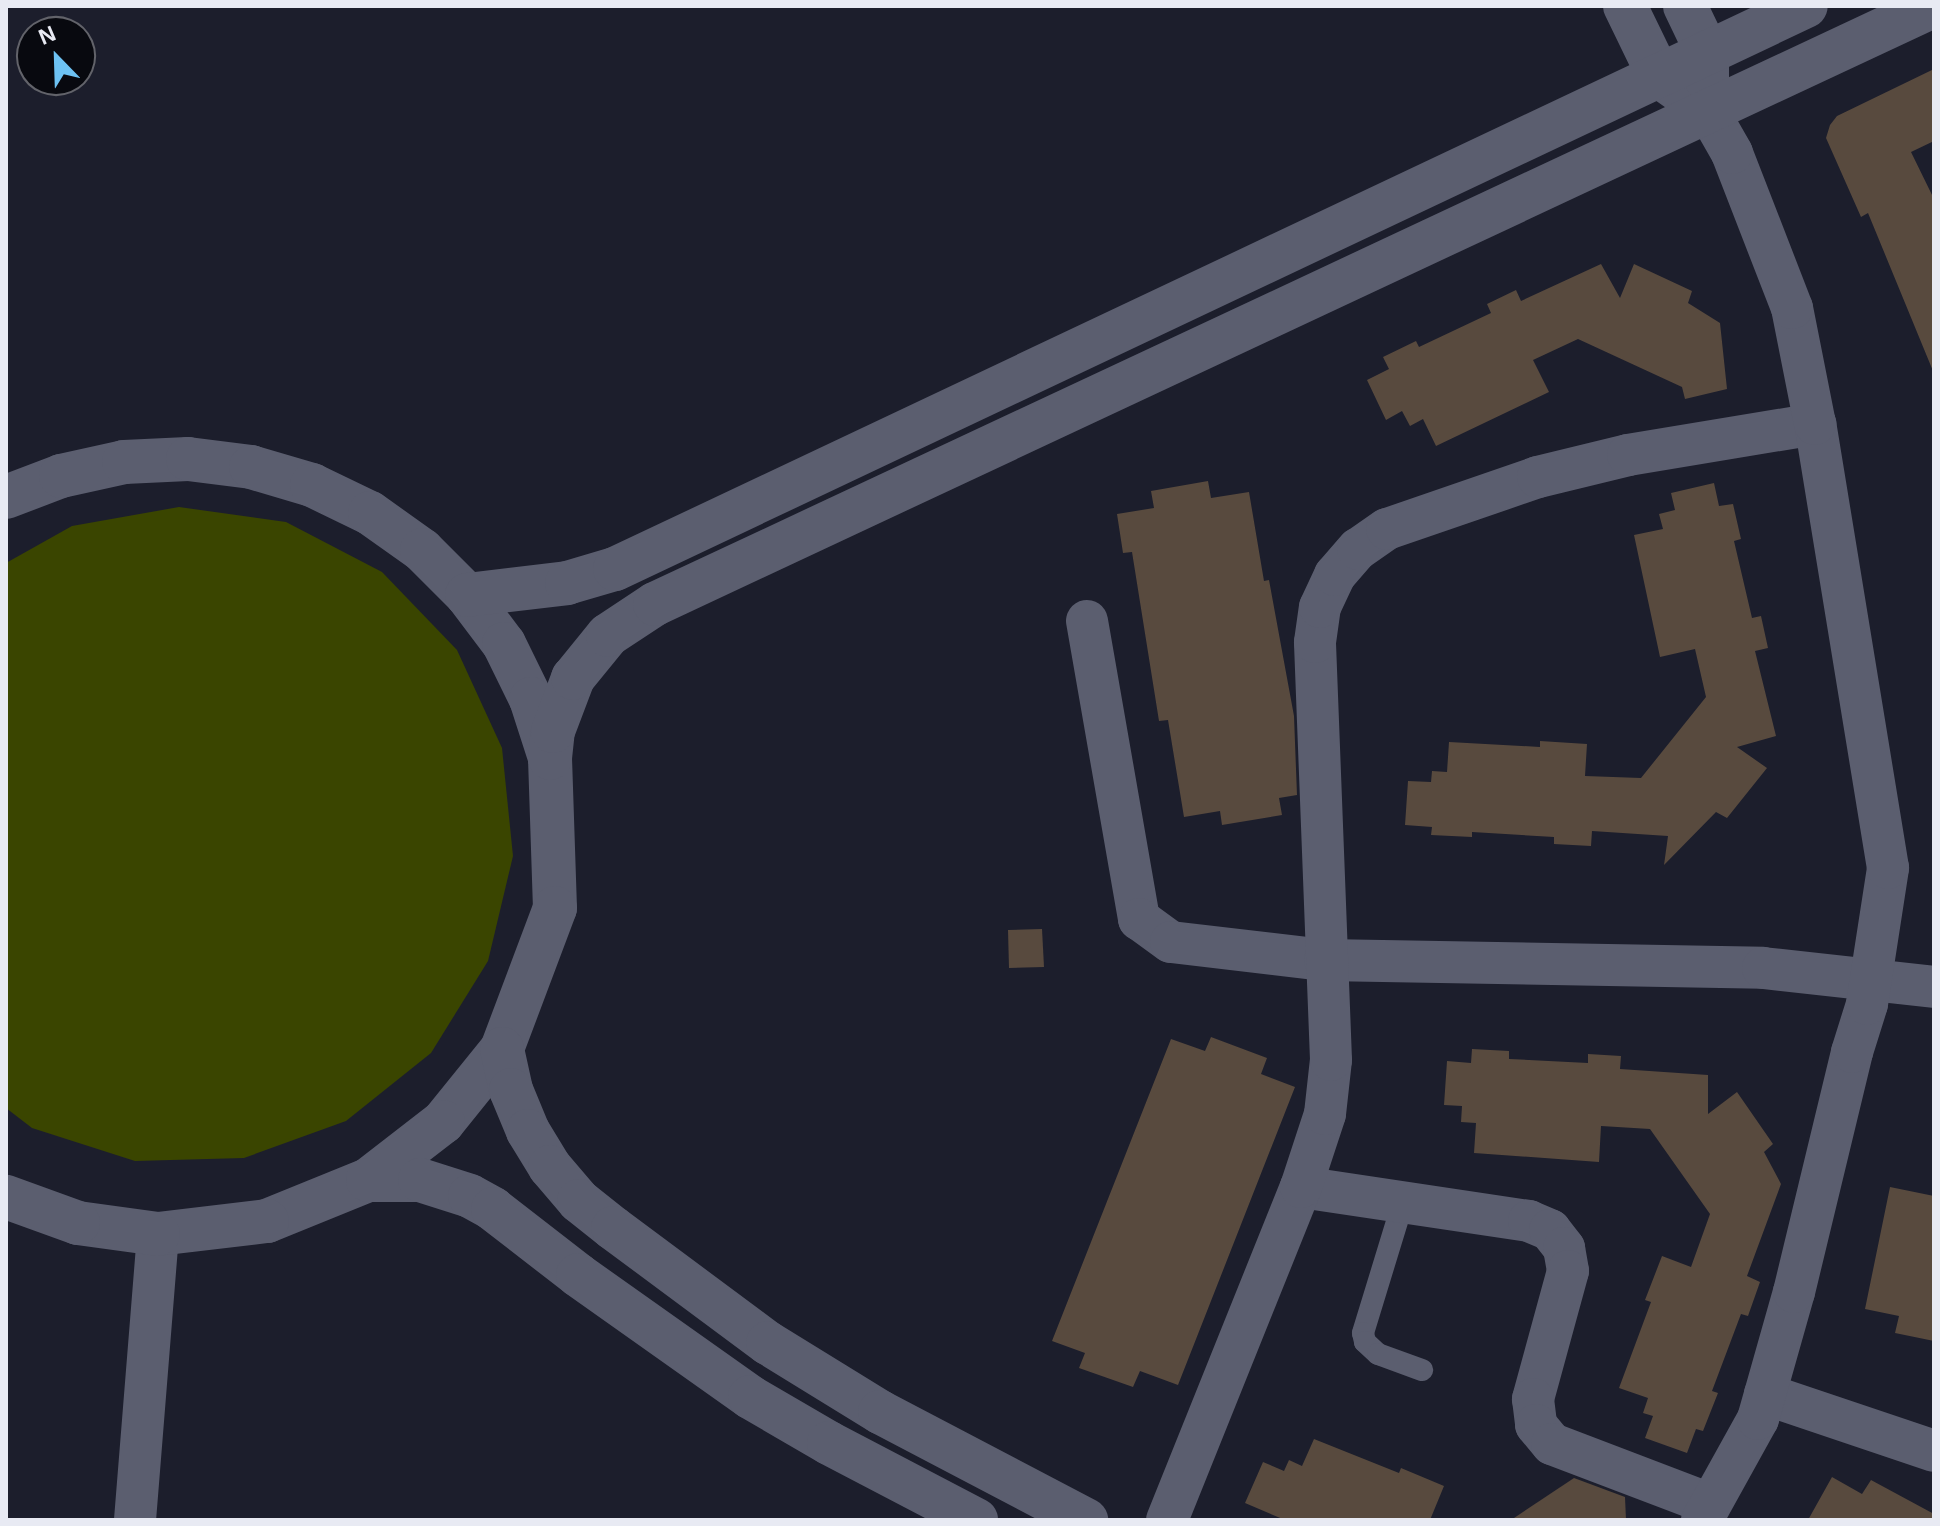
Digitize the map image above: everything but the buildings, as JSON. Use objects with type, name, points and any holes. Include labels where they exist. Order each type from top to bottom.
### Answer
[{"type":"main road","points":[[1625,6],[1659,76],[1708,111]]},
{"type":"main road","points":[[1685,6],[1707,52],[1708,111]]},
{"type":"main road","points":[[467,595],[567,583],[626,564],[1806,6]]},
{"type":"main road","points":[[6,1197],[78,1223],[158,1234],[267,1221],[368,1180],[443,1122],[502,1049],[555,908],[550,758],[553,731],[573,678],[589,655],[630,618],[1933,6]]},
{"type":"main road","points":[[6,497],[61,476],[124,462],[188,459],[251,467],[312,485],[370,513],[422,550],[467,595],[504,644],[531,699],[550,758]]},
{"type":"main road","points":[[502,1049],[511,1090],[535,1143],[579,1201],[768,1343],[843,1389],[1086,1520]]},
{"type":"main road","points":[[368,1180],[420,1180],[470,1196],[493,1209],[578,1275],[750,1397],[829,1443],[976,1520]]},
{"type":"street","points":[[1301,1187],[1529,1221],[1540,1224],[1558,1238],[1567,1259],[1568,1271],[1533,1399],[1536,1425],[1552,1444],[1706,1512],[1758,1419],[1794,1292],[1852,1052],[1867,1004],[1888,868],[1815,424],[1792,308],[1732,153],[1708,111]]},
{"type":"street","points":[[1167,1520],[1301,1187],[1325,1114],[1331,1060],[1315,642],[1320,607],[1335,575],[1358,549],[1387,529],[1584,464],[1815,424]]},
{"type":"street","points":[[1087,621],[1139,919],[1171,942],[1325,960],[1763,968],[1934,987]]},
{"type":"street","points":[[135,1520],[158,1234]]},
{"type":"street","points":[[1765,1394],[1934,1451]]},
{"type":"lane","points":[[1403,1202],[1363,1333],[1365,1342],[1378,1354],[1422,1370]]},
{"type":"green space","points":[[179,507],[286,522],[382,572],[457,650],[502,748],[513,856],[488,961],[431,1053],[346,1121],[244,1158],[135,1161],[32,1128],[6,1108],[6,563],[72,526]]}]
